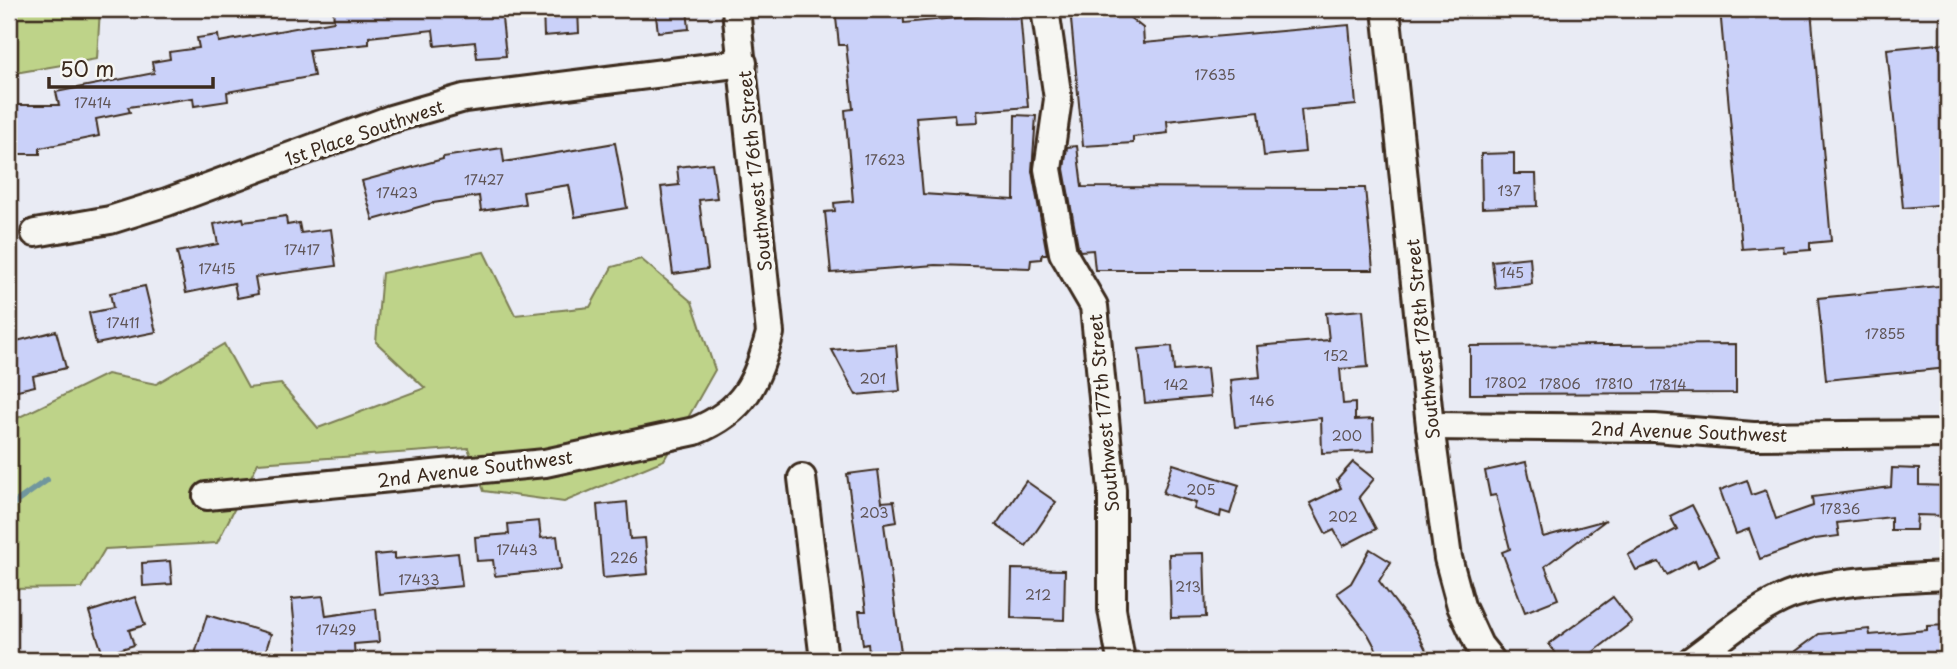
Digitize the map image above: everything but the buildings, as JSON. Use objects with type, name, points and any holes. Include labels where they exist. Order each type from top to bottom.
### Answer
[{"type":"street","name":"Southwest 176th Street","points":[[736,9],[770,333]]},
{"type":"street","name":"Southwest 177th Street","points":[[1045,9],[1058,99],[1048,169],[1063,253],[1094,306],[1112,490],[1112,610],[1121,660]]},
{"type":"street","name":"Southwest 178th Street","points":[[1386,9],[1430,426],[1448,558],[1461,606],[1479,645],[1491,660]]},
{"type":"street","name":"1st Place Southwest","points":[[36,233],[110,220],[167,202],[391,120],[464,99],[743,63]]},
{"type":"street","name":"2nd Avenue Southwest","points":[[207,496],[545,463],[695,431],[718,422],[739,403],[759,373],[770,333]]},
{"type":"street","name":"2nd Avenue Southwest","points":[[1430,426],[1655,428],[1753,436],[1948,434]]},
{"type":"street","points":[[802,478],[824,660]]},
{"type":"street","points":[[1692,660],[1754,614],[1784,597],[1847,584],[1948,576]]},
{"type":"green space","points":[[9,9],[100,9],[97,59],[9,74]]},
{"type":"green space","points":[[484,252],[515,315],[590,307],[612,267],[641,259],[692,302],[715,370],[664,460],[564,502],[484,491],[468,448],[258,463],[217,543],[105,549],[82,588],[9,589],[9,422],[107,374],[156,384],[224,344],[248,388],[281,384],[318,428],[425,388],[376,342],[382,273]]},
{"type":"waterway","points":[[9,507],[47,480]]}]
